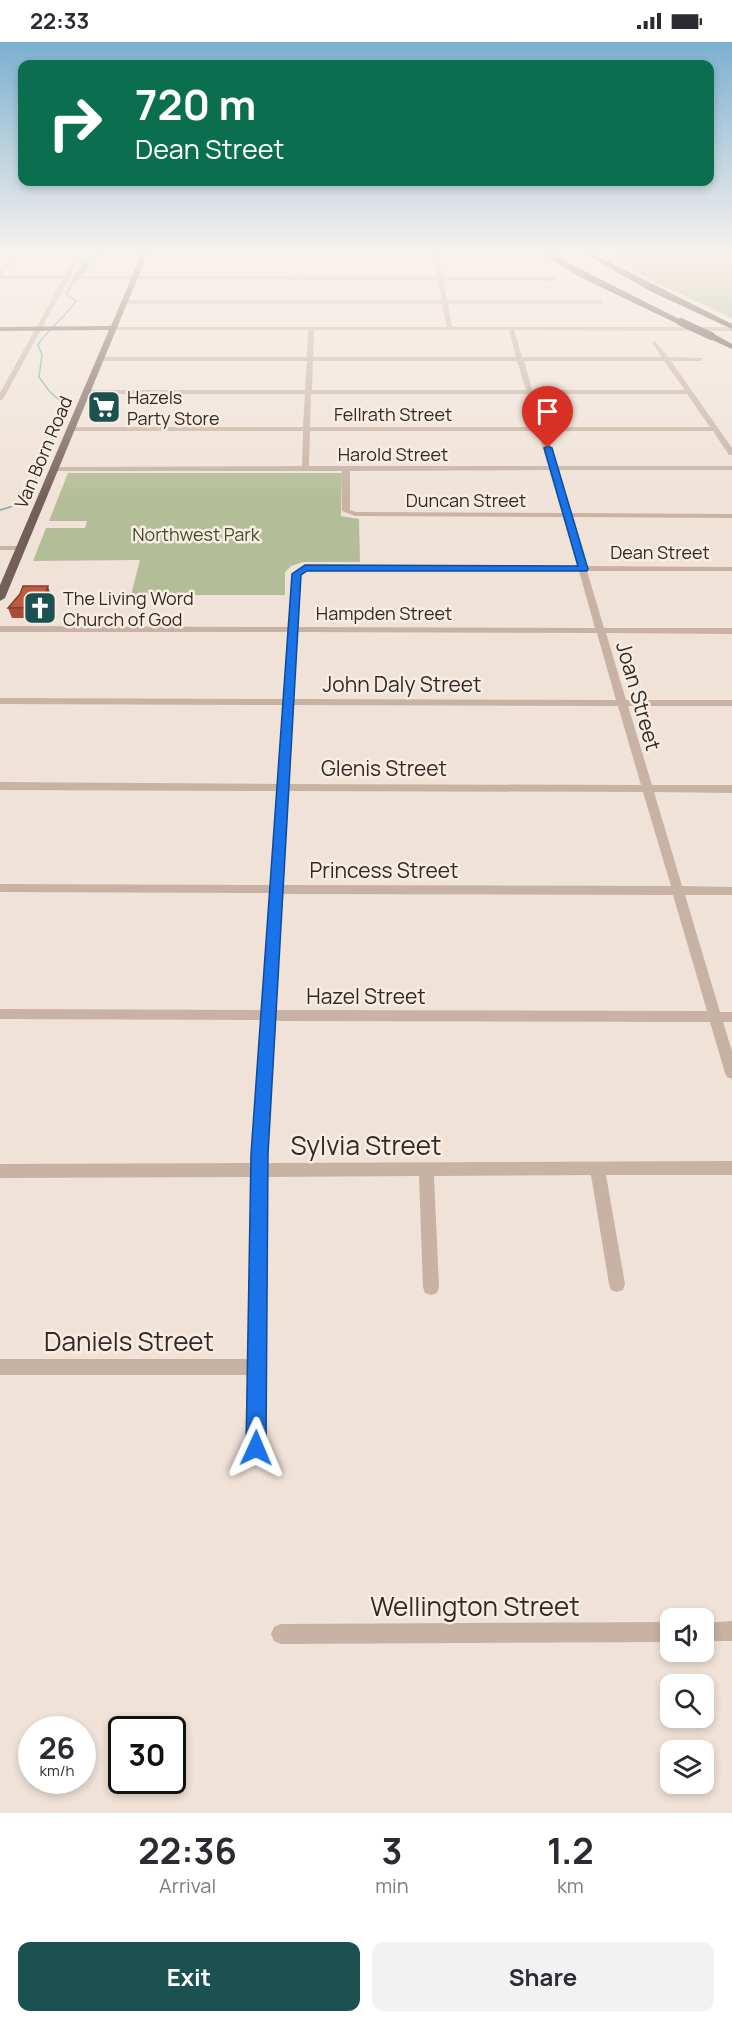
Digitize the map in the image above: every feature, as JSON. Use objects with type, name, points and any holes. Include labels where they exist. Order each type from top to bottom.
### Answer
[{"type":"highway","points":[[710,336],[732,346]]},
{"type":"main road","name":"Van Born Road","points":[[0,598],[109,336]]},
{"type":"street","points":[[0,399],[34,336]]},
{"type":"street","points":[[305,469],[311,336]]},
{"type":"street","name":"Joan Street","points":[[513,336],[732,1073]]},
{"type":"street","points":[[655,343],[732,453]]},
{"type":"street","points":[[100,359],[701,359]]},
{"type":"street","points":[[86,392],[690,392]]},
{"type":"street","name":"Fellrath Street","points":[[71,429],[716,429]]},
{"type":"street","name":"Harold Street","points":[[54,469],[732,468]]},
{"type":"street","name":"Duncan Street","points":[[346,469],[346,510],[355,514],[732,516]]},
{"type":"street","points":[[0,548],[21,548]]},
{"type":"street","name":"Dean Street","points":[[293,630],[297,574],[301,569],[732,569]]},
{"type":"street","name":"Hampden Street","points":[[0,628],[732,631]]},
{"type":"street","points":[[256,1448],[259,1169],[293,630]]},
{"type":"street","name":"John Daly Street","points":[[0,701],[732,703]]},
{"type":"street","name":"Glenis Street","points":[[0,786],[732,789]]},
{"type":"street","name":"Princess Street","points":[[0,888],[732,891]]},
{"type":"street","name":"Hazel Street","points":[[0,1014],[732,1017]]},
{"type":"street","points":[[597,1168],[617,1284]]},
{"type":"street","name":"Sylvia Street","points":[[0,1171],[732,1168]]},
{"type":"street","points":[[426,1169],[431,1287]]},
{"type":"street","name":"Daniels Street","points":[[0,1367],[257,1367]]},
{"type":"street","points":[[714,1632],[732,1631]]},
{"type":"street","name":"Wellington Street","points":[[280,1634],[660,1632]]},
{"type":"green space","name":"Northwest Park","points":[[68,473],[342,473],[341,516],[359,519],[360,562],[303,562],[291,566],[285,572],[285,595],[131,595],[140,560],[33,561],[46,528],[85,528],[87,521],[49,521]]},
{"type":"building","points":[[23,586],[48,586],[40,607],[8,608],[20,594]]},
{"type":"waterway","points":[[0,510],[17,505],[28,497],[67,407],[50,392],[39,377],[42,355],[38,345],[45,336]]},
{"type":"place","name":"Hazels Party Store","points":[[104,407]]},
{"type":"place","name":"The Living Word Church of God","points":[[40,608]]},
{"type":"route","points":[[256,1448],[260,1154],[297,574],[299,570],[305,568],[583,569],[548,448]]}]
